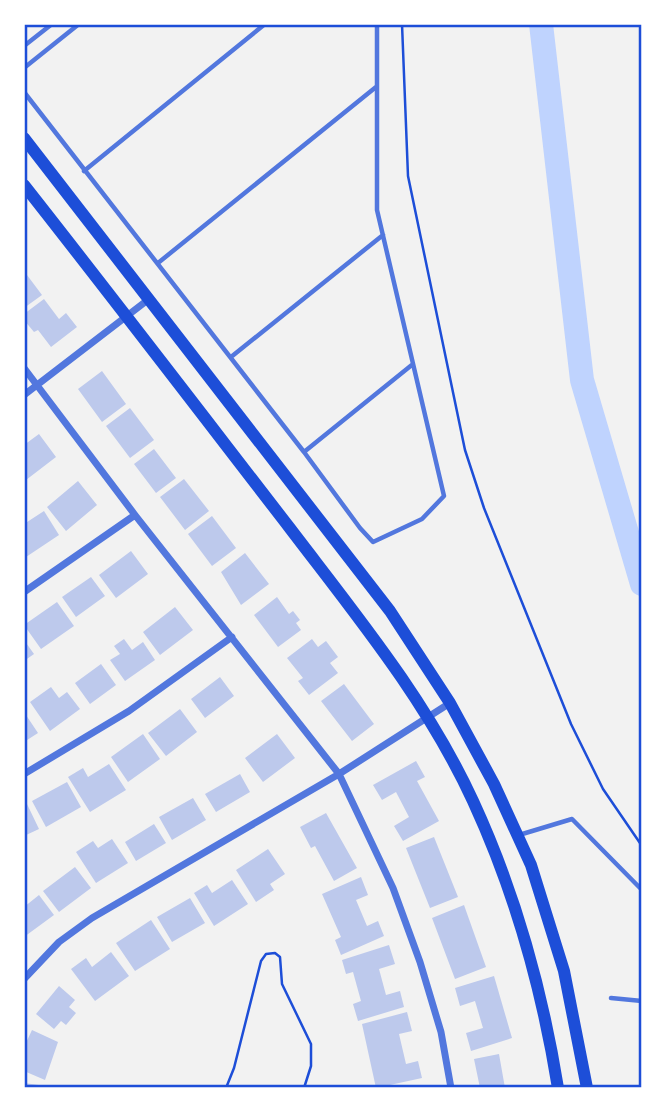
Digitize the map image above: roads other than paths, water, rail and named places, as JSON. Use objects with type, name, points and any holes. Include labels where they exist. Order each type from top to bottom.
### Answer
[{"type":"main road","points":[[24,138],[390,611],[450,703],[531,865],[565,971],[587,1087]]},
{"type":"main road","points":[[24,185],[358,619],[429,718],[473,801],[516,912],[541,998],[558,1087]]},
{"type":"street","points":[[24,395],[149,299]]},
{"type":"street","points":[[24,368],[135,515],[339,774],[393,888],[420,962],[441,1032],[451,1087]]},
{"type":"street","points":[[24,592],[135,515]]},
{"type":"street","points":[[24,774],[129,711],[232,637]]},
{"type":"street","points":[[24,979],[59,942],[92,918],[339,774],[450,703]]},
{"type":"lane","points":[[24,46],[52,24]]},
{"type":"lane","points":[[24,68],[79,24]]},
{"type":"lane","points":[[84,171],[265,24]]},
{"type":"lane","points":[[24,92],[373,542],[422,519],[444,496],[383,235],[375,185],[377,24]]},
{"type":"lane","points":[[158,263],[377,86]]},
{"type":"lane","points":[[231,357],[383,235]]},
{"type":"lane","points":[[304,452],[413,364]]},
{"type":"lane","points":[[518,836],[572,818],[642,890]]},
{"type":"lane","points":[[611,998],[642,1001]]},
{"type":"waterway","points":[[541,24],[582,380],[642,584]]}]
